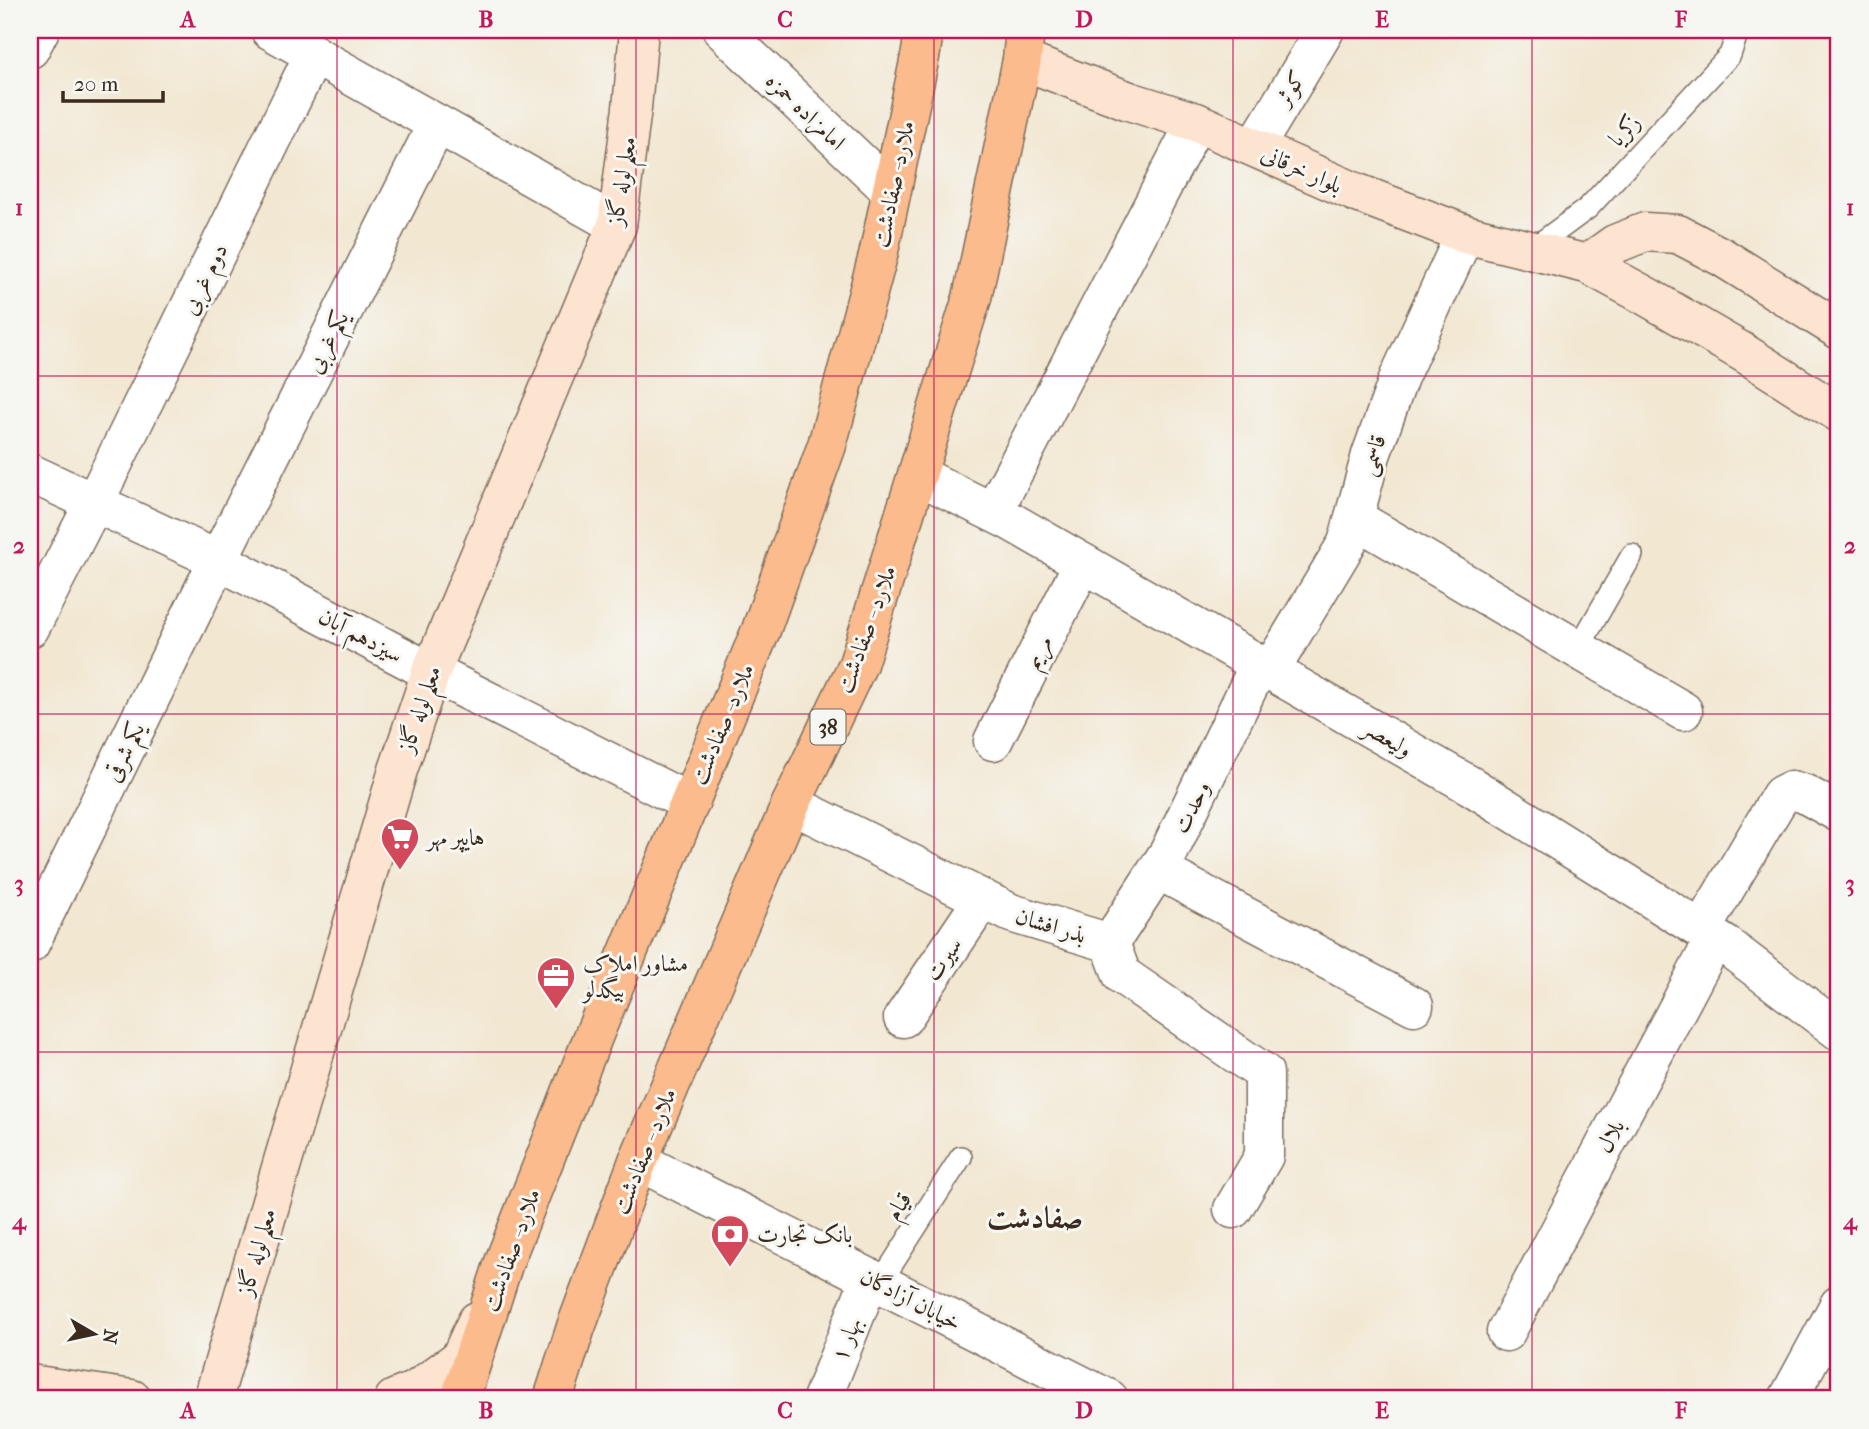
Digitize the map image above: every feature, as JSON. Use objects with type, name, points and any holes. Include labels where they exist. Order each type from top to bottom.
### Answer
[{"type":"highway","name":"ملارد- صفادشت","points":[[460,1399],[504,1262],[593,1037],[761,630],[827,445],[877,256],[924,30]]},
{"type":"highway","name":"ملارد - صفادشت","points":[[553,1399],[576,1327],[638,1161],[791,804],[858,664],[972,298],[1024,45]]},
{"type":"street","points":[[30,49],[40,30]]},
{"type":"street","points":[[270,30],[617,225]]},
{"type":"street","name":"معلم لوله گاز","points":[[213,1399],[398,770],[431,672],[617,225],[639,30]]},
{"type":"street","name":"امامزاده حمزه","points":[[722,30],[891,191]]},
{"type":"street","name":"کوثر","points":[[1255,147],[1325,30]]},
{"type":"street","name":"بلوار خرقانی","points":[[1024,45],[1129,101],[1196,122],[1355,192],[1465,233],[1587,264],[1744,353],[1839,413]]},
{"type":"street","name":"دوم غربی","points":[[30,628],[314,54]]},
{"type":"street","points":[[993,512],[1196,122]]},
{"type":"street","name":"یکم غربی","points":[[218,560],[437,124]]},
{"type":"street","points":[[1587,264],[1615,244],[1645,232],[1678,234],[1838,326]]},
{"type":"street","name":"قاسمی","points":[[1264,668],[1347,543],[1371,455],[1399,377],[1465,233]]},
{"type":"street","name":"سیزدهم آبان","points":[[30,473],[218,560],[690,803]]},
{"type":"street","name":"ولیعصر","points":[[918,475],[993,512],[1471,786],[1727,946],[1839,1031]]},
{"type":"street","points":[[1354,518],[1683,711]]},
{"type":"street","name":"یکم شرقی","points":[[30,944],[218,560]]},
{"type":"street","name":"مریم","points":[[993,741],[1083,563]]},
{"type":"street","name":"وحدت","points":[[1110,943],[1169,852],[1264,668]]},
{"type":"street","name":"بلال","points":[[1506,1332],[1781,795],[1791,790],[1805,794],[1839,813]]},
{"type":"street","name":"بذر افشان","points":[[791,804],[1011,914],[1110,943],[1122,975],[1264,1073],[1264,1156],[1234,1209]]},
{"type":"street","points":[[1158,870],[1414,1006]]},
{"type":"street","name":"سیرت","points":[[903,1018],[983,899]]},
{"type":"street","name":"خیابان آزادگان","points":[[638,1161],[875,1281],[1050,1386],[1109,1399]]},
{"type":"street","points":[[394,1399],[416,1390],[460,1358],[504,1262]]},
{"type":"street","name":"بهار ۱","points":[[822,1399],[875,1281]]},
{"type":"street","points":[[1788,1399],[1839,1305]]},
{"type":"street","points":[[30,1384],[132,1399]]},
{"type":"lane","name":"زکریا","points":[[1531,250],[1588,208],[1730,55],[1737,30]]},
{"type":"lane","points":[[1578,649],[1632,555]]},
{"type":"lane","name":"قیام","points":[[875,1281],[961,1157]]},
{"type":"place","name":"هایپر مهر","points":[[400,871]]},
{"type":"place","name":"مشاور املاک بیگدلو","points":[[556,1010]]},
{"type":"place","name":"بانک تجارت","points":[[730,1268]]},
{"type":"district","name":"صفادشت","points":[[1035,1218]]}]
